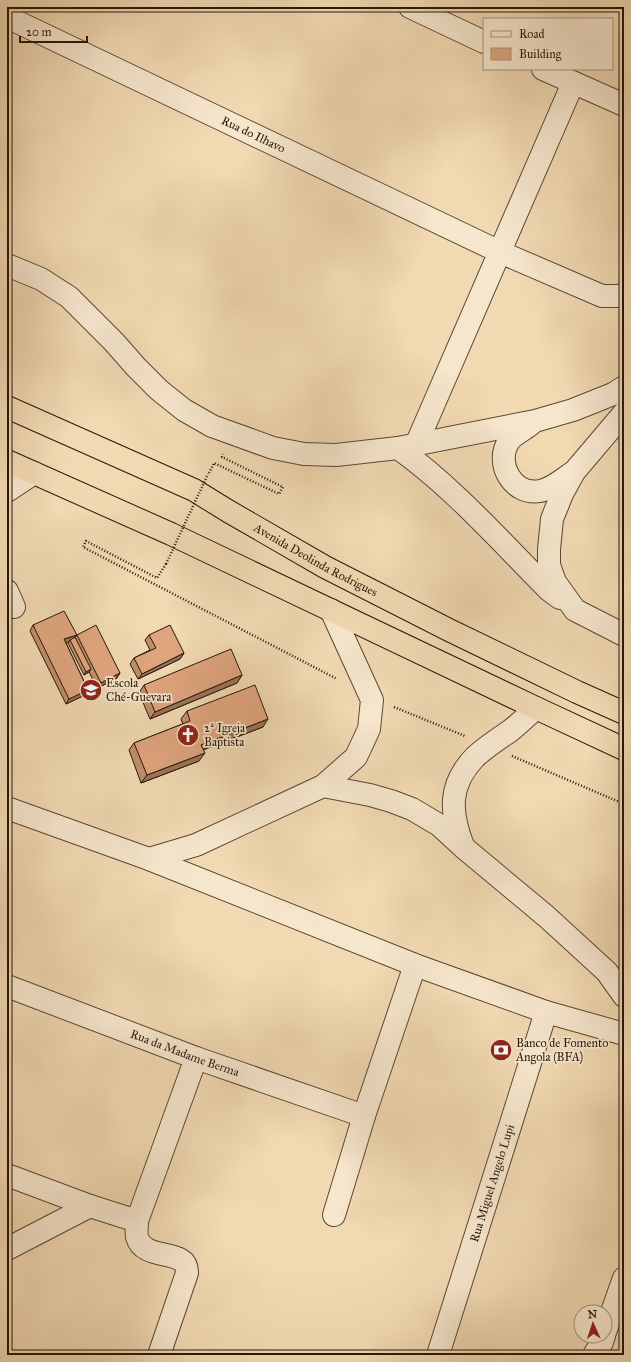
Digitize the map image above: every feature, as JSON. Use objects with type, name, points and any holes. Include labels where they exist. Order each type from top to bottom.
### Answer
[{"type":"highway","name":"Avenida Deolinda Rodrigues","points":[[7,407],[194,490],[325,567],[562,686],[624,713]]},
{"type":"highway","points":[[7,461],[171,534],[624,749]]},
{"type":"street","points":[[414,8],[483,42]]},
{"type":"street","name":"Rua do Ilhavo","points":[[7,17],[500,252],[602,296],[619,296],[624,294]]},
{"type":"street","points":[[545,70],[624,105]]},
{"type":"street","points":[[407,447],[500,252],[573,83]]},
{"type":"street","points":[[7,265],[41,279],[69,297],[159,390],[184,410],[212,426],[272,448],[304,454],[336,455],[407,447],[535,421],[572,410],[613,394],[624,387]]},
{"type":"street","points":[[575,610],[555,582],[549,565],[552,519],[562,494],[574,472],[624,413]]},
{"type":"street","points":[[535,421],[509,440],[504,456],[504,466],[512,482],[523,489],[540,491],[551,487],[574,472]]},
{"type":"street","points":[[407,447],[418,462],[465,506],[549,590],[575,610],[624,635]]},
{"type":"street","points":[[7,491],[34,473]]},
{"type":"street","points":[[149,859],[196,845],[323,786],[356,757],[369,728],[372,700],[331,610]]},
{"type":"street","points":[[463,847],[456,829],[454,816],[454,795],[464,770],[475,757],[536,708]]},
{"type":"street","points":[[323,786],[370,795],[391,801],[412,810],[439,825],[607,972],[624,996]]},
{"type":"street","points":[[7,808],[149,859],[415,965],[546,1012],[624,1034]]},
{"type":"street","points":[[334,1215],[364,1116],[415,965]]},
{"type":"street","name":"Rua da Madame Berma","points":[[7,986],[196,1058],[364,1116]]},
{"type":"street","name":"Rua Miguel Angelo Lupi","points":[[438,1355],[546,1012]]},
{"type":"street","points":[[162,1354],[187,1273],[186,1266],[181,1260],[150,1251],[140,1243],[136,1236],[137,1221],[196,1058]]},
{"type":"street","points":[[7,1175],[90,1206],[137,1221]]},
{"type":"street","points":[[7,1249],[90,1206]]},
{"type":"street","points":[[613,1309],[624,1278]]},
{"type":"street","points":[[594,1355],[600,1344]]},
{"type":"path","points":[[234,434],[222,457],[283,487],[279,494],[214,463],[166,564],[157,578],[86,541],[83,547],[370,697],[624,804]]},
{"type":"building","points":[[64,611],[77,635],[64,639],[88,690],[69,699],[33,625]]},
{"type":"building","points":[[96,625],[120,673],[101,683],[77,635]]},
{"type":"building","points":[[170,625],[184,653],[142,674],[134,658],[156,648],[149,635]]},
{"type":"building","points":[[75,637],[91,669],[86,672],[70,640]]},
{"type":"building","points":[[231,649],[242,675],[155,712],[144,685]]},
{"type":"building","points":[[255,685],[268,719],[201,745],[205,753],[147,775],[134,743],[190,721],[187,711]]},
{"type":"place","name":"Escola Ché-Guevara","points":[[91,690]]},
{"type":"place","name":"2ª Igreja Baptista","points":[[188,735]]},
{"type":"place","name":"Banco de Fomento Angola (BFA)","points":[[501,1050]]}]
